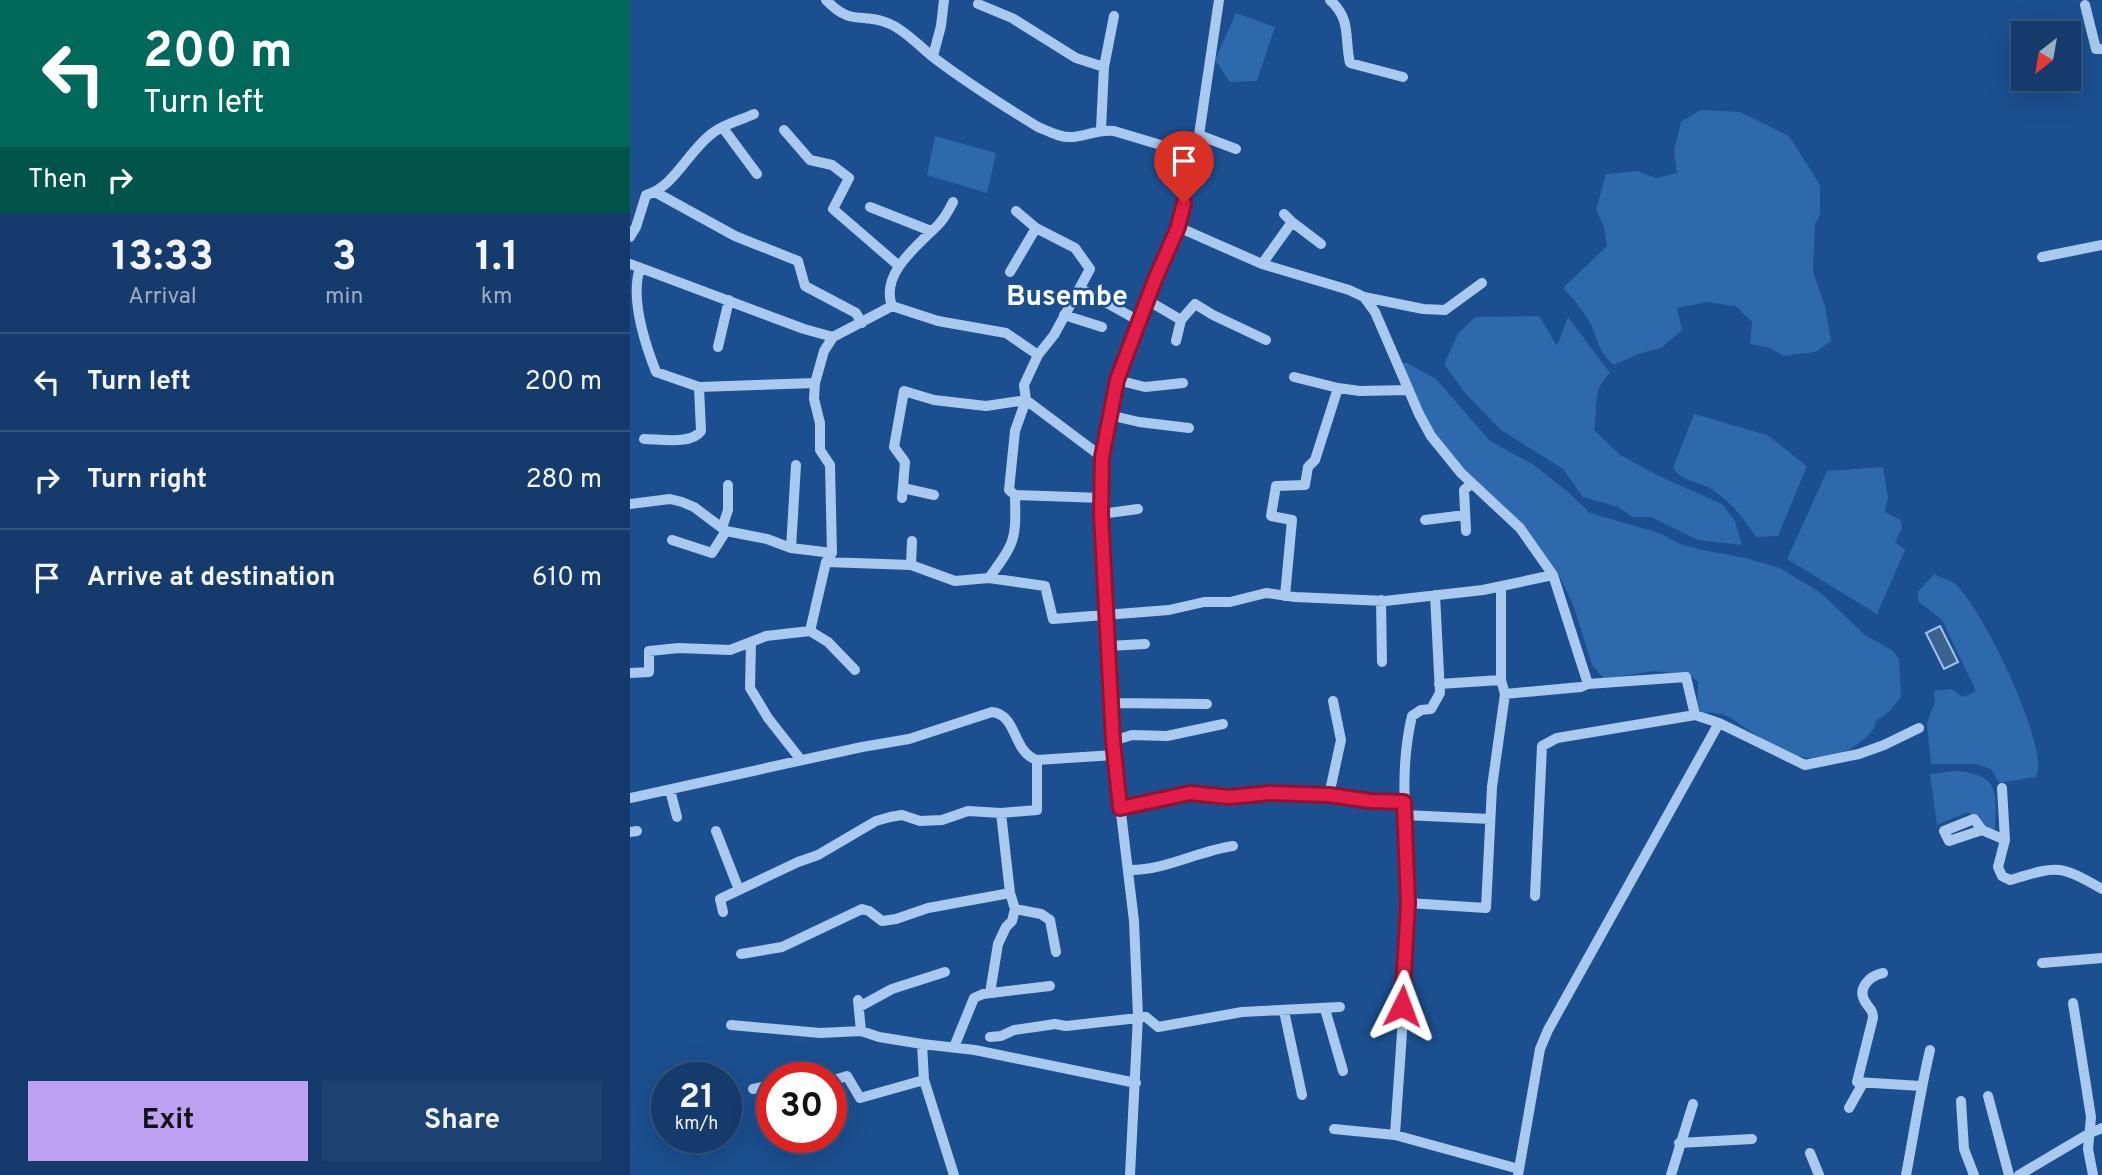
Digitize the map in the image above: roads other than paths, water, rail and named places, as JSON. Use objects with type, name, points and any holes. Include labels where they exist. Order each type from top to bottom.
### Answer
[{"type":"street","points":[[826,0],[839,13],[893,25],[933,56],[1038,127],[1057,135],[1072,137],[1101,129],[1114,131],[1194,155]]},
{"type":"street","points":[[933,56],[944,0]]},
{"type":"street","points":[[1130,1175],[1138,1017],[1135,921],[1113,741],[1101,514],[1102,457],[1117,380],[1178,227],[1199,135],[1219,0]]},
{"type":"street","points":[[1330,0],[1342,10],[1350,64],[1403,77]]},
{"type":"street","points":[[978,4],[1012,18],[1076,58],[1104,67]]},
{"type":"street","points":[[2085,5],[2096,49],[2102,49]]},
{"type":"street","points":[[1101,129],[1104,67],[1114,16]]},
{"type":"street","points":[[630,237],[646,195],[655,192],[715,131],[754,114]]},
{"type":"street","points":[[723,128],[757,174]]},
{"type":"street","points":[[784,130],[810,160],[832,165],[849,178],[833,209],[899,266]]},
{"type":"street","points":[[1199,135],[1236,149]]},
{"type":"street","points":[[655,192],[735,236],[798,261],[805,286],[856,313],[862,323]]},
{"type":"street","points":[[892,306],[888,295],[891,280],[899,266],[939,224],[953,202]]},
{"type":"street","points":[[870,207],[931,231]]},
{"type":"street","points":[[1016,211],[1035,228],[1075,247],[1090,269],[1054,335],[1038,355],[1024,385],[1026,400],[1015,431],[1009,490],[1015,495],[1102,498]]},
{"type":"street","points":[[1284,214],[1321,244]]},
{"type":"street","points":[[1262,264],[1292,222]]},
{"type":"street","points":[[1178,227],[1262,264],[1364,297],[1423,309],[1446,310],[1482,283]]},
{"type":"street","points":[[1010,272],[1035,228]]},
{"type":"street","points":[[2042,257],[2102,245]]},
{"type":"street","points":[[815,383],[699,387],[656,372],[639,321],[635,266],[804,329],[833,337]]},
{"type":"street","points":[[1080,288],[1139,321]]},
{"type":"street","points":[[1364,297],[1375,312],[1431,436],[1472,483],[1520,528],[1553,575],[1588,684]]},
{"type":"street","points":[[718,347],[729,300]]},
{"type":"street","points":[[1147,300],[1181,320]]},
{"type":"street","points":[[1176,341],[1181,320],[1195,304],[1266,340]]},
{"type":"street","points":[[810,631],[829,557],[830,465],[820,450],[820,423],[814,399],[815,383],[824,351],[833,337],[892,306],[938,321],[1006,333],[1038,355]]},
{"type":"street","points":[[1064,315],[1102,327]]},
{"type":"street","points":[[1294,377],[1360,391],[1409,390]]},
{"type":"street","points":[[1117,380],[1146,387],[1183,383]]},
{"type":"street","points":[[644,439],[689,439],[697,436],[701,431],[699,387]]},
{"type":"street","points":[[1285,596],[1292,520],[1271,516],[1276,486],[1305,485],[1308,467],[1315,460],[1338,388]]},
{"type":"street","points":[[934,495],[902,493],[905,462],[894,447],[904,391],[934,400],[986,406],[1026,400],[1102,457]]},
{"type":"street","points":[[1109,415],[1189,428]]},
{"type":"street","points":[[791,548],[796,465]]},
{"type":"street","points":[[1465,531],[1464,490],[1472,483]]},
{"type":"street","points":[[672,540],[712,554],[724,529],[728,510],[728,485]]},
{"type":"street","points":[[989,578],[1016,533],[1015,495]]},
{"type":"street","points":[[630,503],[670,499],[682,502],[694,507],[724,529],[829,557],[911,565],[955,581],[989,578],[1045,586],[1053,619],[1169,610],[1204,602],[1230,602],[1266,593],[1381,600],[1435,596],[1553,575]]},
{"type":"street","points":[[1101,514],[1138,509]]},
{"type":"street","points":[[1425,520],[1465,515]]},
{"type":"street","points":[[911,565],[912,541]]},
{"type":"street","points":[[1408,903],[1486,908],[1490,819],[1504,694],[1501,680],[1501,586]]},
{"type":"street","points":[[1395,1135],[1408,903],[1402,791],[1404,761],[1412,716],[1422,710],[1431,709],[1440,692],[1435,596]]},
{"type":"street","points":[[1381,600],[1382,662]]},
{"type":"street","points":[[630,673],[649,672],[649,651],[679,648],[730,649],[766,636],[810,631],[828,642],[855,670]]},
{"type":"street","points":[[751,643],[750,688],[768,719],[801,760]]},
{"type":"street","points":[[1108,646],[1145,644]]},
{"type":"street","points":[[1504,694],[1581,687],[1588,684],[1686,677],[1695,715]]},
{"type":"street","points":[[1439,684],[1501,680]]},
{"type":"street","points":[[1329,795],[1340,740],[1333,701]]},
{"type":"street","points":[[1111,703],[1207,704]]},
{"type":"street","points":[[630,798],[909,739],[992,712],[1004,716],[1026,754],[1037,760],[1114,755]]},
{"type":"street","points":[[1535,896],[1542,746],[1557,738],[1695,715],[1719,723],[1805,765],[1859,754],[1919,728]]},
{"type":"street","points":[[1334,1129],[1395,1135],[1518,1172],[1540,1049],[1548,1030],[1719,723]]},
{"type":"street","points":[[1113,741],[1132,735],[1167,736],[1223,724]]},
{"type":"street","points":[[723,912],[720,899],[818,855],[876,821],[902,815],[920,821],[942,820],[968,811],[1001,813],[1037,810],[1037,760]]},
{"type":"street","points":[[2002,788],[2006,840],[1998,867],[2001,876],[2010,880],[2046,869],[2059,869],[2071,872],[2102,889]]},
{"type":"street","points":[[670,790],[677,817]]},
{"type":"street","points":[[1120,808],[1190,793],[1229,797],[1270,793],[1329,795],[1370,801],[1404,802]]},
{"type":"street","points":[[990,993],[998,944],[1012,921],[1015,909],[1010,893],[1001,813]]},
{"type":"street","points":[[1405,815],[1490,819]]},
{"type":"street","points":[[1982,830],[2006,840]]},
{"type":"street","points":[[716,831],[738,890]]},
{"type":"street","points":[[1128,870],[1149,870],[1213,849],[1233,846]]},
{"type":"street","points":[[741,954],[782,947],[862,909],[882,921],[928,908],[1010,893]]},
{"type":"street","points":[[1015,909],[1041,914],[1050,920],[1056,951]]},
{"type":"street","points":[[2042,962],[2102,958]]},
{"type":"street","points":[[861,1031],[859,1003],[945,972]]},
{"type":"street","points":[[1883,973],[1876,974],[1866,982],[1863,990],[1864,1000],[1873,1010],[1873,1018],[1857,1082],[1921,1086]]},
{"type":"street","points":[[954,1047],[974,998],[990,993],[1050,986]]},
{"type":"street","points":[[2073,1003],[2091,1117],[2088,1149],[2093,1175]]},
{"type":"street","points":[[990,1037],[1055,1024],[1066,1026],[1146,1017],[1158,1027],[1242,1012],[1340,1007]]},
{"type":"street","points":[[1325,1009],[1343,1071]]},
{"type":"street","points":[[1284,1011],[1302,1095]]},
{"type":"street","points":[[731,1025],[820,1033],[861,1031],[879,1037],[954,1047],[1136,1083]]},
{"type":"street","points":[[922,1044],[925,1080],[954,1175]]},
{"type":"street","points":[[1906,1175],[1930,1050]]},
{"type":"street","points":[[847,1076],[860,1098],[925,1080]]},
{"type":"street","points":[[1849,1108],[1863,1083]]},
{"type":"street","points":[[1988,1096],[2009,1175]]},
{"type":"street","points":[[1961,1101],[1964,1149],[1973,1175]]},
{"type":"street","points":[[1671,1175],[1693,1104]]},
{"type":"street","points":[[2018,1175],[2102,1128]]},
{"type":"street","points":[[1679,1143],[1752,1139]]},
{"type":"street","points":[[1810,1153],[1819,1175]]},
{"type":"district","name":"Busembe","points":[[1067,295]]}]
